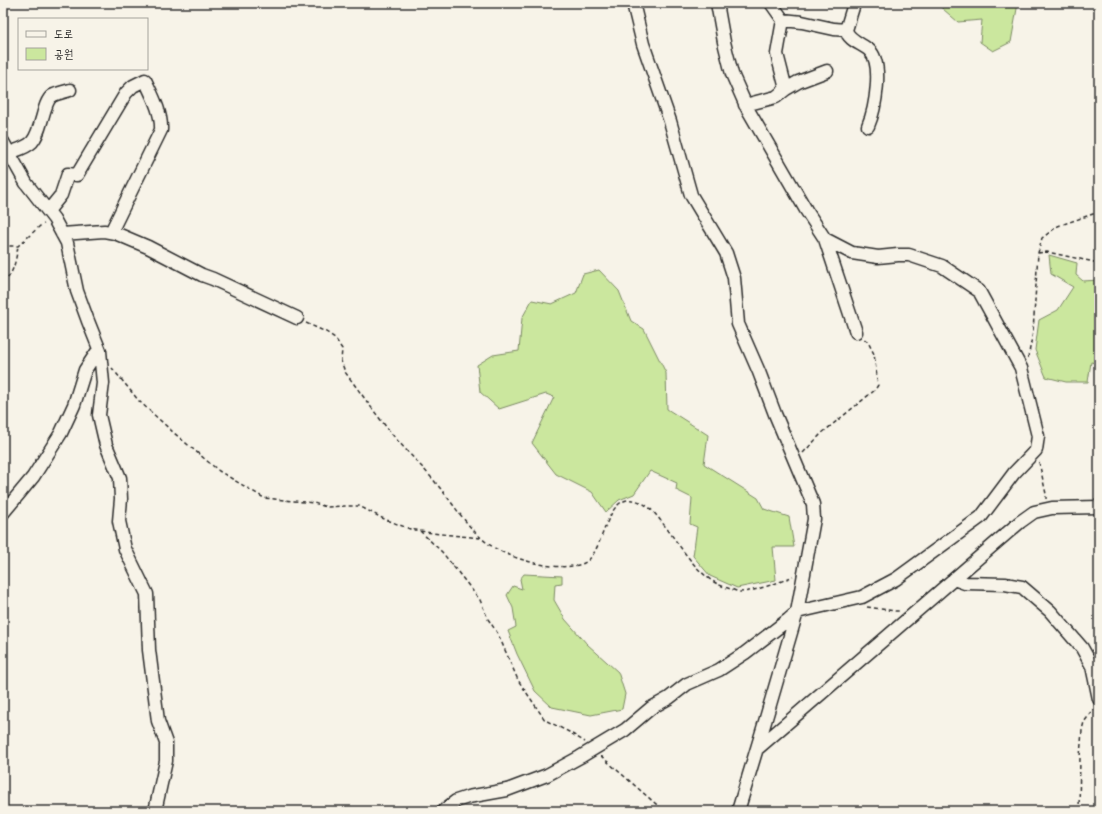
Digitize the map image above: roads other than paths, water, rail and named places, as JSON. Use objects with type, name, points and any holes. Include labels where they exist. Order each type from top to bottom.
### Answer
[{"type":"street","points":[[632,3],[643,44],[670,121],[691,195],[726,254],[734,278],[738,324],[813,504],[814,519],[797,612],[738,811]]},
{"type":"street","points":[[717,3],[724,42],[732,74],[745,105],[825,240],[856,332]]},
{"type":"street","points":[[770,3],[783,20],[846,30]]},
{"type":"street","points":[[854,4],[846,30],[847,34],[855,42],[870,51],[874,56],[877,65],[877,89],[872,117],[868,126]]},
{"type":"street","points":[[783,20],[777,54],[786,89]]},
{"type":"street","points":[[745,105],[776,97],[798,82],[827,71]]},
{"type":"street","points":[[51,215],[61,195],[68,174],[77,175],[126,94],[133,86],[145,80],[157,107],[162,130],[111,232]]},
{"type":"street","points":[[9,153],[31,142],[37,134],[48,100],[52,95],[70,90]]},
{"type":"street","points":[[3,142],[26,183],[51,215],[67,243],[77,291],[101,353],[103,383],[99,415],[106,445],[120,478],[121,499],[119,521],[125,549],[147,594],[149,650],[158,721],[166,743],[166,761],[155,811]]},
{"type":"street","points":[[62,234],[104,231],[115,232],[202,275],[297,318]]},
{"type":"street","points":[[443,811],[456,801],[468,797],[507,790],[547,775],[625,730],[651,708],[669,698],[687,684],[720,670],[745,653],[797,612],[862,596],[896,578],[981,517],[1014,473],[1036,450],[1038,436],[1021,368],[979,291],[942,266],[909,256],[898,255],[878,257],[852,252],[825,240]]},
{"type":"street","points":[[3,513],[33,477],[61,432],[74,405],[85,370],[97,352],[101,353]]},
{"type":"street","points":[[756,749],[1020,522],[1034,512],[1052,508],[1099,507]]},
{"type":"street","points":[[954,579],[965,583],[1005,584],[1022,587],[1050,611],[1082,648],[1092,666],[1097,703]]}]
